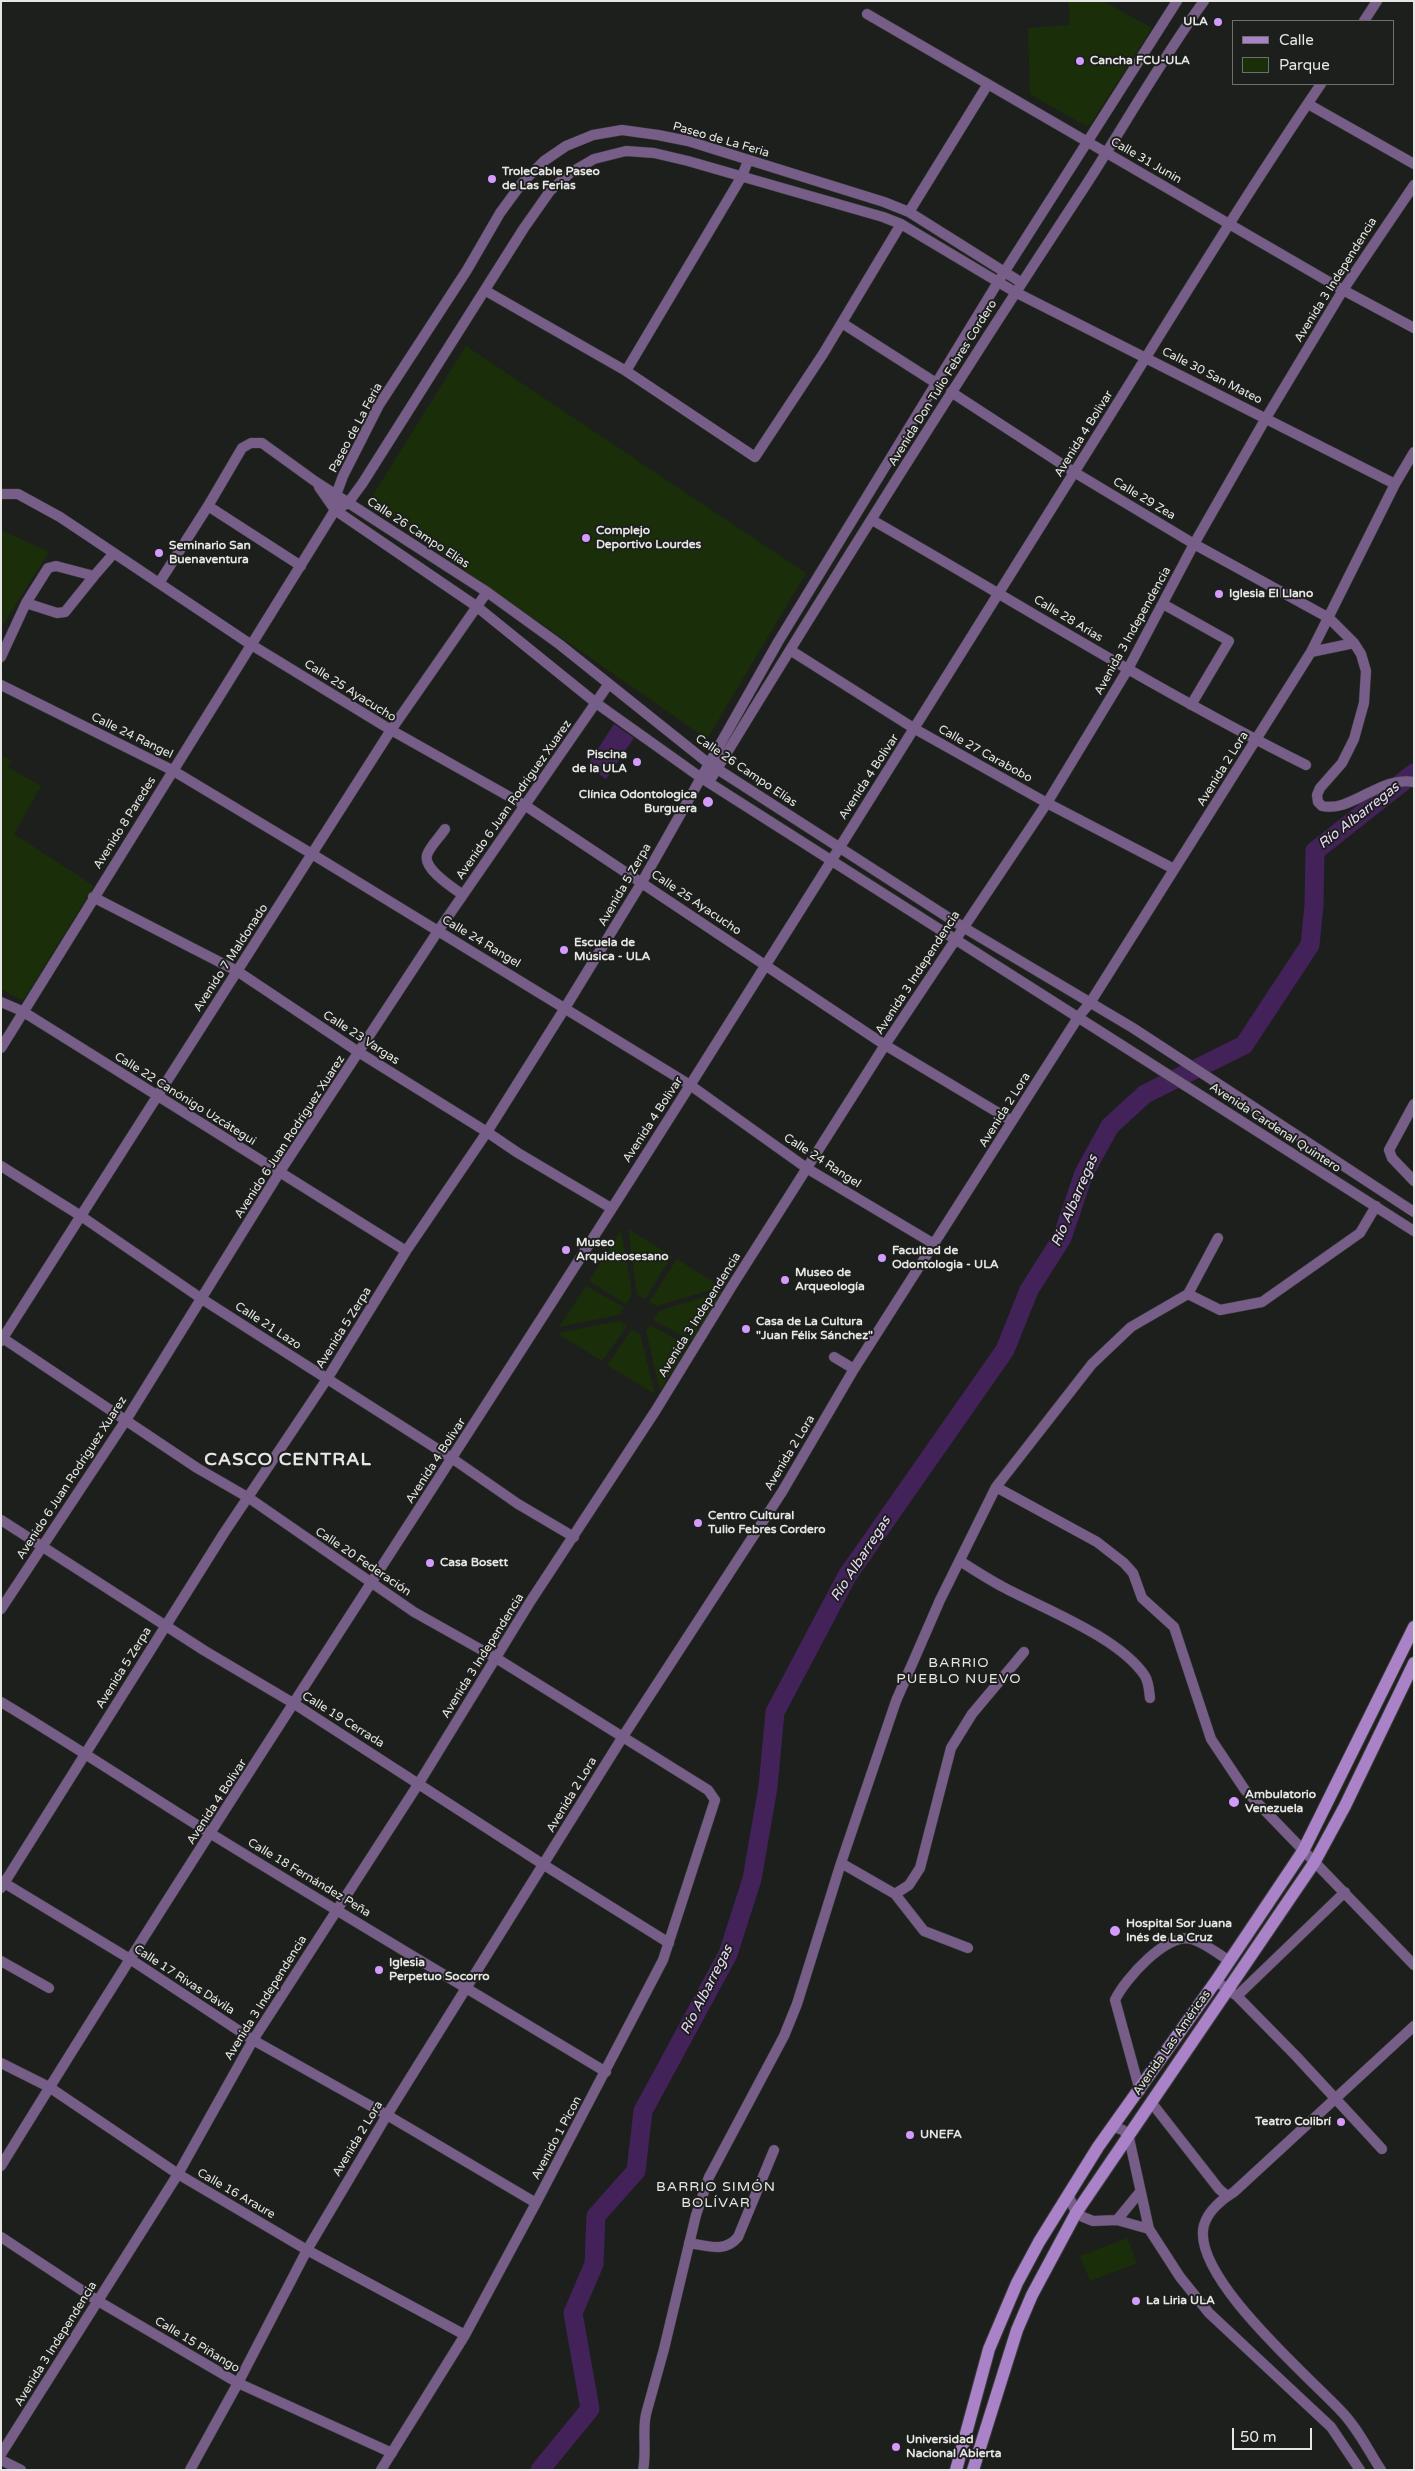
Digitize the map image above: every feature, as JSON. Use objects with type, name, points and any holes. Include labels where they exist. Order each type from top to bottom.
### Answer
[{"type":"street","name":"Avenida Don Tulio Febres Cordero","points":[[705,779],[778,642],[998,282],[1177,1]]},
{"type":"street","name":"Avenida Don Tulio Febres Cordero","points":[[712,766],[790,650],[951,392],[1108,152],[1186,26],[1204,1]]},
{"type":"street","points":[[1365,20],[1377,1]]},
{"type":"street","name":"Calle 31 Junin","points":[[867,14],[1108,152],[1228,224],[1414,328]]},
{"type":"street","points":[[909,212],[988,84]]},
{"type":"street","name":"Avenida 4 Bolivar","points":[[1,2166],[293,1703],[592,1243],[838,846],[915,729],[1228,224],[1320,85]]},
{"type":"street","points":[[1308,104],[1414,164]]},
{"type":"street","name":"Paseo de La Feria","points":[[335,510],[336,495],[343,476],[380,405],[468,270],[500,213],[522,183],[544,161],[566,146],[593,135],[622,130],[688,141],[884,202],[909,212],[1005,273],[1019,287]]},
{"type":"street","points":[[335,510],[348,503],[486,291],[524,228],[550,191],[570,173],[594,159],[626,151],[654,153],[742,176],[901,224],[998,282],[1019,287]]},
{"type":"street","points":[[626,371],[742,176],[748,161]]},
{"type":"street","name":"Avenida 3 Independencia","points":[[1,2454],[178,2174],[253,2040],[419,1783],[530,1602],[574,1537],[886,1045],[1047,803],[1128,669],[1194,544],[1266,418],[1343,290],[1414,185]]},
{"type":"street","points":[[486,291],[626,371],[755,456],[765,445],[842,323],[901,224]]},
{"type":"street","name":"Calle 30 San Mateo","points":[[1019,287],[1147,356],[1396,484]]},
{"type":"street","points":[[842,323],[936,383]]},
{"type":"street","name":"Calle 29 Zea","points":[[951,392],[1074,472],[1194,544],[1329,618],[1354,643]]},
{"type":"street","name":"Calle 26 Campo Elías","points":[[159,583],[242,448],[251,443],[262,443],[316,482],[487,592],[559,644],[608,685],[712,766],[963,927],[1133,1028]]},
{"type":"street","name":"Avenida 2 Lora","points":[[190,2470],[238,2383],[307,2250],[387,2115],[622,1738],[782,1492],[854,1369],[1079,1016],[1090,1003],[1311,652],[1414,452]]},
{"type":"street","points":[[316,482],[335,510],[476,606],[596,702],[705,779],[1079,1016]]},
{"type":"street","name":"Calle 25 Ayacucho","points":[[1,494],[18,494],[60,517],[250,644],[391,730],[526,806],[886,1045],[1012,1122]]},
{"type":"street","points":[[208,506],[301,566]]},
{"type":"street","name":"Avenido 8 Paredes","points":[[1,1048],[22,1011],[335,510]]},
{"type":"street","name":"Calle 28 Arias","points":[[872,520],[999,592],[1128,669],[1256,740],[1306,765]]},
{"type":"street","points":[[26,603],[57,613],[65,612],[114,553]]},
{"type":"street","points":[[1,657],[26,603],[50,566],[94,576]]},
{"type":"street","name":"Avenido 7 Maldonado","points":[[2,1339],[156,1095],[391,730],[487,592]]},
{"type":"street","points":[[1163,604],[1229,641],[1191,704]]},
{"type":"street","points":[[1311,652],[1354,643],[1361,654],[1366,671],[1364,703],[1354,739],[1342,763],[1320,788],[1317,795],[1318,802],[1329,808],[1393,782],[1414,782]]},
{"type":"street","name":"Calle 27 Carabobo","points":[[790,650],[915,729],[1047,803],[1174,869]]},
{"type":"street","name":"Calle 24 Rangel","points":[[1,685],[172,770],[565,1008],[690,1086],[808,1169],[934,1244]]},
{"type":"street","name":"Avenido 6 Juan Rodriguez Xuarez","points":[[1,1609],[126,1420],[279,1173],[360,1053],[438,931],[608,685]]},
{"type":"street","name":"Avenida 5 Zerpa","points":[[2,1884],[406,1251],[487,1132],[705,779]]},
{"type":"street","points":[[445,829],[427,854],[426,861],[431,870],[463,895]]},
{"type":"street","name":"Calle 23 Vargas","points":[[93,897],[237,971],[360,1053],[518,1153],[612,1208]]},
{"type":"street","name":"Calle 22 Canónigo Uzcátegui","points":[[1,1002],[22,1011],[406,1251]]},
{"type":"street","name":"Avenida Cardenal Quintero","points":[[1079,1016],[1414,1231]]},
{"type":"street","name":"Avenida Cardenal Quintero","points":[[1133,1028],[1414,1212]]},
{"type":"street","points":[[1414,1104],[1389,1150],[1392,1158],[1414,1181]]},
{"type":"street","name":"Calle 21 Lazo","points":[[1,1166],[81,1216],[202,1299],[453,1459],[518,1504],[574,1537]]},
{"type":"street","points":[[1188,1294],[1220,1310],[1262,1302],[1360,1233],[1376,1206]]},
{"type":"street","points":[[643,2470],[645,2454],[644,2423],[690,2243],[709,2177],[784,2036],[797,2004],[841,1863],[896,1701],[936,1608],[996,1487],[1092,1364],[1131,1327],[1188,1294],[1218,1238]]},
{"type":"street","name":"Calle 20 Federación","points":[[2,1339],[197,1468],[249,1498],[414,1612],[496,1658],[708,1790],[714,1800]]},
{"type":"street","points":[[834,1357],[854,1369]]},
{"type":"street","points":[[996,1487],[1096,1542],[1124,1563],[1133,1573],[1142,1598],[1174,1627],[1211,1739],[1245,1790],[1314,1863],[1346,1892],[1414,1965]]},
{"type":"street","name":"Calle 19 Cerrada","points":[[1,1520],[166,1626],[293,1703],[544,1865],[669,1943]]},
{"type":"street","points":[[960,1562],[1003,1587],[1097,1636],[1124,1655],[1146,1678],[1150,1698]]},
{"type":"street","name":"Avenida Las Américas","points":[[956,2470],[994,2335],[1017,2283],[1068,2194],[1216,1981],[1228,1960],[1303,1851],[1414,1626]]},
{"type":"street","points":[[895,1894],[909,1885],[920,1868],[951,1748],[972,1714],[1024,1652]]},
{"type":"street","name":"Avenida Las Américas","points":[[973,2470],[1017,2330],[1032,2294],[1076,2213],[1152,2102],[1232,1992],[1314,1863],[1345,1806],[1414,1664]]},
{"type":"street","name":"Calle 18 Fernández Peña","points":[[1,1702],[85,1752],[211,1834],[606,2072]]},
{"type":"street","name":"Avenido 1 Picon","points":[[381,2470],[465,2334],[606,2072],[669,1943],[714,1800]]},
{"type":"street","points":[[841,1863],[895,1894],[924,1931],[968,1948]]},
{"type":"street","name":"Calle 17 Rivas Dávila","points":[[2,1884],[130,1959],[253,2040],[387,2115],[536,2203]]},
{"type":"street","points":[[1232,1992],[1346,1892]]},
{"type":"street","points":[[1140,2091],[1115,2000],[1119,1990],[1156,1952],[1179,1938],[1190,1939],[1228,1960]]},
{"type":"street","points":[[1,1962],[49,1988]]},
{"type":"street","points":[[1216,1981],[1232,1992],[1336,2098],[1382,2149]]},
{"type":"street","points":[[1381,2470],[1342,2411],[1282,2354],[1231,2296],[1220,2278],[1205,2244],[1204,2226],[1207,2217],[1226,2195],[1234,2192],[1414,2026]]},
{"type":"street","name":"Calle 16 Araure","points":[[1,2062],[50,2087],[178,2174],[307,2250],[465,2334]]},
{"type":"street","points":[[1152,2102],[1219,2189],[1226,2195]]},
{"type":"street","points":[[1113,2127],[1122,2130],[1129,2138],[1149,2230],[1180,2277],[1210,2313],[1331,2427],[1360,2470]]},
{"type":"street","points":[[690,2243],[722,2248],[733,2244],[738,2237],[774,2150]]},
{"type":"street","points":[[1117,2220],[1140,2192]]},
{"type":"street","points":[[1068,2194],[1076,2213],[1093,2220],[1117,2220],[1149,2230]]},
{"type":"street","name":"Calle 15 Piñango","points":[[1,2237],[98,2300],[238,2383],[392,2453]]},
{"type":"street","points":[[1,2460],[21,2470]]},
{"type":"green space","name":"Cancha FCU-ULA","points":[[1068,1],[1103,1],[1152,28],[1090,125],[1086,126],[1030,94],[1028,28],[1070,25]]},
{"type":"green space","name":"Complejo Deportivo Lourdes","points":[[466,346],[806,573],[707,739],[368,503]]},
{"type":"green space","points":[[1,530],[49,552],[1,628]]},
{"type":"green space","points":[[1,756],[12,760],[8,767],[41,786],[14,834],[94,886],[24,999],[21,1000],[1,989]]},
{"type":"green space","points":[[628,1229],[672,1256],[645,1299],[637,1295]]},
{"type":"green space","points":[[621,1230],[632,1294],[626,1304],[589,1281]]},
{"type":"green space","points":[[677,1259],[721,1287],[657,1306],[649,1302]]},
{"type":"green space","points":[[586,1286],[624,1307],[619,1315],[559,1327]]},
{"type":"green space","points":[[723,1291],[692,1341],[653,1320],[659,1311]]},
{"type":"green space","points":[[620,1321],[627,1326],[602,1361],[557,1333]]},
{"type":"green space","points":[[650,1325],[688,1345],[660,1391],[646,1331]]},
{"type":"green space","points":[[632,1329],[640,1334],[655,1394],[607,1365]]},
{"type":"green space","points":[[1127,2238],[1137,2263],[1090,2281],[1080,2256]]},
{"type":"shaded area","points":[[614,724],[634,738],[606,779],[587,766]]},
{"type":"waterway","name":"Río Albarregas","points":[[540,2470],[590,2409],[573,2313],[594,2264],[596,2216],[636,2171],[643,2111],[728,1954],[752,1879],[768,1787],[775,1712],[847,1576],[1005,1350],[1029,1290],[1062,1238],[1084,1173],[1110,1126],[1145,1094],[1244,1045],[1310,945],[1314,905],[1315,851],[1414,773]]},
{"type":"place","name":"ULA","points":[[1218,22]]},
{"type":"place","name":"Cancha FCU-ULA","points":[[1080,61]]},
{"type":"place","name":"TroleCable Paseo de Las Ferias","points":[[492,179]]},
{"type":"place","name":"Complejo Deportivo Lourdes","points":[[586,538]]},
{"type":"place","name":"Seminario San Buenaventura","points":[[159,553]]},
{"type":"place","name":"Iglesia El Llano","points":[[1219,594]]},
{"type":"place","name":"Piscina de la ULA","points":[[637,762]]},
{"type":"place","name":"Clínica Odontologica Burguera","points":[[708,802]]},
{"type":"place","name":"Escuela de Música - ULA","points":[[564,950]]},
{"type":"place","name":"Museo Arquideosesano","points":[[566,1250]]},
{"type":"place","name":"Facultad de Odontologia - ULA","points":[[882,1258]]},
{"type":"place","name":"Museo de Arqueología","points":[[785,1280]]},
{"type":"place","name":"Casa de La Cultura \"Juan Félix Sánchez\"","points":[[746,1329]]},
{"type":"place","name":"Centro Cultural Tulio Febres Cordero","points":[[698,1523]]},
{"type":"place","name":"Casa Bosett","points":[[430,1563]]},
{"type":"place","name":"Ambulatorio Venezuela","points":[[1234,1802]]},
{"type":"place","name":"Hospital Sor Juana Inés de La Cruz","points":[[1115,1931]]},
{"type":"place","name":"Iglesia Perpetuo Socorro","points":[[379,1970]]},
{"type":"place","name":"Teatro Colibrí","points":[[1341,2122]]},
{"type":"place","name":"UNEFA","points":[[910,2135]]},
{"type":"place","name":"La Liria ULA","points":[[1136,2301]]},
{"type":"place","name":"Universidad Nacional Abierta","points":[[896,2447]]},
{"type":"district","name":"CASCO CENTRAL","points":[[288,1460]]},
{"type":"district","name":"BARRIO PUEBLO NUEVO","points":[[959,1672]]},
{"type":"district","name":"BARRIO SIMÓN BOLÍVAR","points":[[716,2196]]}]
